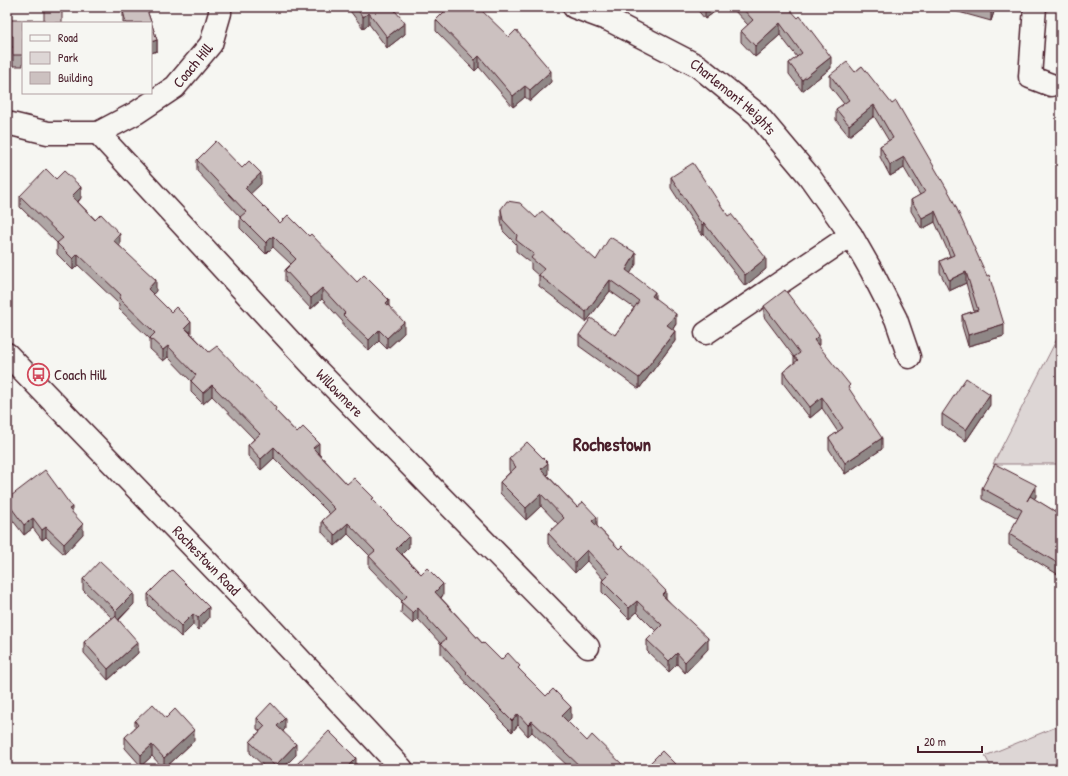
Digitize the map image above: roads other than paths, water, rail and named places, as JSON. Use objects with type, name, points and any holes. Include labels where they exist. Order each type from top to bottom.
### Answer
[{"type":"street","name":"Coach Hill","points":[[7,123],[48,133],[98,133],[136,114],[175,87],[211,44],[220,14],[220,7]]},
{"type":"street","name":"Charlemont Heights","points":[[574,7],[609,20],[698,66],[757,114],[809,176],[851,235],[896,319],[909,357]]},
{"type":"street","points":[[1035,7],[1030,77],[1051,85]]},
{"type":"street","name":"Willowmere","points":[[98,133],[312,365],[588,647]]},
{"type":"street","points":[[706,333],[851,235]]},
{"type":"street","name":"Rochestown Road","points":[[7,354],[248,604],[402,769]]},
{"type":"place","name":"Coach Hill","points":[[38,375]]},
{"type":"district","name":"Rochestown","points":[[612,444]]}]
